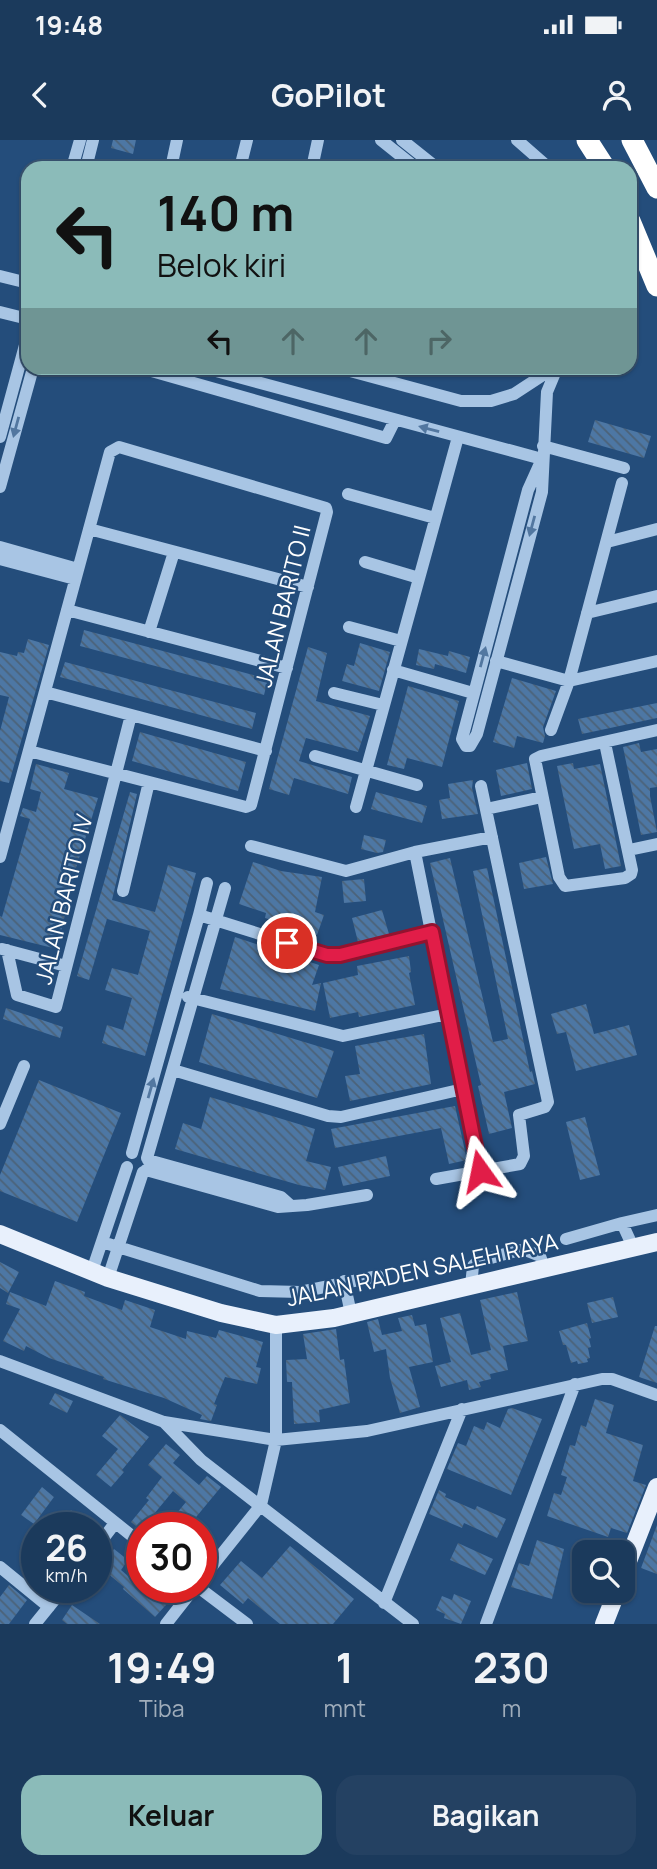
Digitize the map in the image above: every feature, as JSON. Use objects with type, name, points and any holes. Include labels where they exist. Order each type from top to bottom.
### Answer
[{"type":"highway","points":[[587,140],[600,161]]},
{"type":"highway","points":[[632,140],[657,188]]},
{"type":"highway","points":[[637,238],[657,286]]},
{"type":"main road","name":"JALAN RADEN SALEH RAYA","points":[[0,1234],[100,1274],[221,1313],[275,1325],[351,1314],[657,1241]]},
{"type":"main road","points":[[635,1543],[657,1487]]},
{"type":"main road","points":[[604,1624],[612,1603]]},
{"type":"street","points":[[74,161],[80,140]]},
{"type":"street","points":[[88,161],[93,140]]},
{"type":"street","points":[[172,161],[177,140]]},
{"type":"street","points":[[242,161],[247,140]]},
{"type":"street","points":[[314,161],[318,140]]},
{"type":"street","points":[[381,140],[399,143],[426,161]]},
{"type":"street","points":[[517,140],[541,161]]},
{"type":"street","points":[[399,143],[411,161]]},
{"type":"street","points":[[0,276],[21,281]]},
{"type":"street","points":[[0,312],[21,317]]},
{"type":"street","points":[[0,438],[21,360]]},
{"type":"street","points":[[0,488],[31,375]]},
{"type":"street","points":[[166,375],[386,438],[395,420]]},
{"type":"street","points":[[231,375],[458,438],[624,468]]},
{"type":"street","points":[[365,375],[461,401],[491,401],[514,394],[539,375]]},
{"type":"street","points":[[515,563],[496,661],[477,734],[470,746],[466,746],[462,739],[473,693],[515,563],[542,492],[547,394],[545,375]]},
{"type":"street","points":[[547,394],[554,375]]},
{"type":"street","points":[[356,807],[458,438]]},
{"type":"street","name":"JALAN BARITO II","points":[[89,529],[110,452],[118,447],[326,508],[327,512],[253,803],[250,806],[149,782]]},
{"type":"street","points":[[551,730],[569,681],[622,483]]},
{"type":"street","points":[[348,494],[435,519]]},
{"type":"street","points":[[0,857],[89,529],[308,587]]},
{"type":"street","points":[[607,542],[657,529]]},
{"type":"street","points":[[0,547],[77,574]]},
{"type":"street","points":[[149,632],[174,552]]},
{"type":"street","points":[[0,559],[77,574]]},
{"type":"street","points":[[365,562],[419,578]]},
{"type":"street","points":[[587,613],[657,596]]},
{"type":"street","points":[[67,610],[287,668]]},
{"type":"street","points":[[349,627],[401,641]]},
{"type":"street","points":[[496,661],[569,681],[657,661]]},
{"type":"street","points":[[393,670],[473,693]]},
{"type":"street","points":[[45,692],[266,751]]},
{"type":"street","points":[[334,693],[383,705]]},
{"type":"street","name":"JALAN BARITO IV","points":[[4,949],[17,995],[53,1008],[58,1005],[131,715]]},
{"type":"street","points":[[605,743],[632,870],[628,877],[565,886],[559,877],[536,759],[657,730]]},
{"type":"street","points":[[29,751],[149,782],[123,891]]},
{"type":"street","points":[[315,756],[417,785]]},
{"type":"street","points":[[436,1179],[522,1162],[524,1156],[519,1115],[545,1107],[548,1099],[481,786]]},
{"type":"street","points":[[486,809],[542,797]]},
{"type":"street","points":[[251,846],[341,870],[492,837]]},
{"type":"street","points":[[629,850],[657,844]]},
{"type":"street","points":[[415,852],[480,1171]]},
{"type":"street","points":[[100,1274],[102,1242],[127,1167],[127,1159],[132,1153],[207,883]]},
{"type":"street","points":[[100,1274],[118,1248],[146,1165],[225,888]]},
{"type":"street","points":[[199,915],[327,955],[353,952],[432,932]]},
{"type":"street","points":[[4,949],[66,966]]},
{"type":"street","points":[[178,994],[335,1035],[448,1014]]},
{"type":"street","points":[[0,1124],[24,1066]]},
{"type":"street","points":[[173,1070],[328,1116],[341,1117],[463,1089]]},
{"type":"street","points":[[132,1153],[139,1152],[146,1165],[271,1206],[307,1205],[367,1195]]},
{"type":"street","points":[[127,1167],[134,1173],[146,1165]]},
{"type":"street","points":[[566,1239],[657,1215]]},
{"type":"street","points":[[622,1223],[633,1247]]},
{"type":"street","points":[[102,1242],[260,1291],[300,1292],[378,1276]]},
{"type":"street","points":[[344,1281],[351,1314]]},
{"type":"street","points":[[217,1560],[261,1505],[276,1440],[275,1325]]},
{"type":"street","points":[[0,1361],[164,1422],[276,1440],[367,1432],[602,1378],[657,1395]]},
{"type":"street","points":[[486,1624],[575,1384]]},
{"type":"street","points":[[384,1603],[462,1409]]},
{"type":"street","points":[[164,1422],[201,1461],[413,1624]]},
{"type":"street","points":[[0,1430],[126,1532]]},
{"type":"street","points":[[112,1527],[115,1523]]},
{"type":"street","points":[[0,1567],[49,1607]]},
{"type":"street","points":[[217,1602],[247,1624]]},
{"type":"street","points":[[35,1624],[52,1603]]},
{"type":"street","points":[[166,1624],[184,1603]]},
{"type":"building","points":[[113,140],[136,140],[133,154],[111,148]]},
{"type":"building","points":[[595,420],[651,436],[644,458],[588,442]]},
{"type":"building","points":[[84,630],[268,679],[264,695],[80,646]]},
{"type":"building","points":[[28,639],[49,645],[9,783],[0,781],[0,731],[9,697],[0,695],[0,652],[17,656],[18,652],[24,653]]},
{"type":"building","points":[[360,643],[390,652],[379,691],[342,681],[347,664],[354,666]]},
{"type":"building","points":[[308,647],[327,653],[316,701],[370,716],[358,752],[306,738],[299,761],[352,777],[348,794],[294,778],[289,795],[269,789]]},
{"type":"building","points":[[419,649],[448,656],[449,651],[470,657],[466,673],[435,664],[434,669],[416,665]]},
{"type":"building","points":[[65,662],[256,713],[252,729],[60,677]]},
{"type":"building","points":[[512,678],[556,691],[543,727],[543,743],[517,736],[514,748],[493,742]]},
{"type":"building","points":[[408,686],[459,701],[442,767],[407,758],[404,769],[387,765]]},
{"type":"building","points":[[657,703],[657,718],[582,734],[578,719]]},
{"type":"building","points":[[140,732],[246,762],[238,791],[132,761]]},
{"type":"building","points":[[639,743],[641,752],[657,749],[657,787],[650,788],[650,796],[657,832],[641,835],[623,747]]},
{"type":"building","points":[[527,763],[532,789],[501,796],[496,770]]},
{"type":"building","points":[[573,763],[574,769],[600,764],[621,866],[605,869],[600,844],[574,849],[557,766]]},
{"type":"building","points":[[36,764],[69,773],[64,789],[98,798],[76,868],[57,949],[0,935],[0,916],[2,917],[30,819],[20,816],[23,808],[36,812],[41,792],[30,789]]},
{"type":"building","points":[[473,780],[472,788],[478,814],[442,819],[439,800],[450,798],[448,784]]},
{"type":"building","points":[[130,792],[137,794],[112,900],[155,912],[168,865],[196,873],[145,1056],[102,1043],[107,1025],[123,1030],[132,998],[105,990],[112,968],[138,975],[150,931],[107,919],[89,980],[77,976]]},
{"type":"building","points":[[376,792],[427,806],[422,823],[371,809]]},
{"type":"building","points":[[364,835],[386,840],[383,852],[361,849]]},
{"type":"building","points":[[546,857],[553,884],[524,889],[519,863]]},
{"type":"building","points":[[450,858],[493,1042],[508,1039],[473,871],[487,868],[530,1072],[532,1071],[535,1084],[504,1092],[512,1128],[489,1134],[478,1086],[481,1085],[430,863]]},
{"type":"building","points":[[253,862],[281,871],[322,877],[315,912],[324,915],[317,935],[265,918],[266,913],[239,904]]},
{"type":"building","points":[[364,879],[366,901],[344,903],[342,881]]},
{"type":"building","points":[[382,910],[389,934],[358,942],[352,918]]},
{"type":"building","points":[[235,937],[319,965],[312,985],[321,983],[315,1011],[220,989]]},
{"type":"building","points":[[409,956],[415,1005],[359,1017],[358,1012],[330,1018],[323,983],[358,975],[357,966]]},
{"type":"building","points":[[586,1004],[594,1034],[629,1025],[637,1055],[576,1071],[566,1032],[557,1034],[551,1014]]},
{"type":"building","points":[[6,1008],[63,1027],[60,1038],[3,1019]]},
{"type":"building","points":[[212,1014],[334,1051],[317,1098],[199,1062]]},
{"type":"building","points":[[424,1034],[431,1084],[350,1101],[345,1076],[360,1074],[355,1046]]},
{"type":"building","points":[[39,1080],[121,1113],[77,1222],[0,1191],[0,1175]]},
{"type":"building","points":[[210,1097],[315,1129],[306,1161],[331,1167],[325,1190],[175,1149],[183,1123],[201,1129]]},
{"type":"building","points":[[455,1106],[467,1160],[449,1164],[441,1128],[335,1148],[331,1129]]},
{"type":"building","points":[[585,1117],[600,1175],[580,1180],[566,1122]]},
{"type":"building","points":[[386,1156],[390,1176],[343,1186],[338,1167]]},
{"type":"building","points":[[0,1262],[19,1272],[8,1293],[0,1288]]},
{"type":"building","points":[[55,1281],[85,1292],[84,1296],[122,1310],[125,1300],[155,1310],[150,1327],[186,1339],[187,1331],[216,1338],[219,1330],[263,1342],[256,1367],[261,1368],[257,1384],[225,1377],[214,1404],[217,1405],[211,1421],[200,1419],[202,1415],[164,1398],[103,1379],[104,1377],[49,1358],[26,1346],[24,1351],[3,1341],[20,1309],[6,1304],[10,1292],[46,1306]]},
{"type":"building","points":[[517,1292],[528,1341],[503,1346],[508,1370],[490,1374],[491,1379],[479,1382],[481,1387],[469,1390],[467,1380],[441,1387],[435,1366],[451,1362],[440,1318],[460,1313],[471,1355],[491,1350],[480,1300]]},
{"type":"building","points":[[613,1297],[618,1317],[592,1323],[587,1303]]},
{"type":"building","points":[[412,1315],[415,1326],[426,1324],[433,1362],[409,1367],[420,1407],[400,1413],[390,1378],[386,1349],[374,1352],[367,1322],[378,1319],[382,1335],[402,1331],[398,1318]]},
{"type":"building","points":[[587,1323],[591,1338],[591,1347],[588,1348],[590,1358],[587,1359],[588,1362],[571,1363],[559,1331]]},
{"type":"building","points":[[657,1326],[657,1383],[639,1377]]},
{"type":"building","points":[[336,1329],[340,1360],[344,1359],[350,1403],[319,1410],[320,1422],[294,1424],[292,1382],[287,1382],[286,1360],[307,1359],[303,1334]]},
{"type":"building","points":[[55,1393],[73,1401],[67,1413],[49,1404]]},
{"type":"building","points":[[595,1399],[614,1405],[606,1433],[643,1445],[633,1481],[646,1485],[627,1533],[611,1528],[608,1537],[547,1516],[554,1493],[561,1495],[567,1477],[561,1475],[570,1445],[575,1446],[581,1425],[586,1427]]},
{"type":"building","points":[[508,1409],[542,1419],[511,1495],[447,1469],[458,1443],[466,1446],[474,1426],[484,1430],[487,1422],[500,1428]]},
{"type":"building","points":[[120,1415],[149,1437],[111,1487],[96,1475],[118,1449],[102,1436]]},
{"type":"building","points":[[166,1444],[180,1455],[173,1463],[199,1485],[207,1476],[221,1487],[200,1512],[178,1512],[186,1502],[173,1491],[156,1512],[139,1512],[162,1477],[148,1465]]},
{"type":"building","points":[[42,1487],[54,1497],[43,1512],[23,1512]]},
{"type":"building","points":[[439,1490],[446,1494],[445,1497],[475,1510],[477,1506],[506,1519],[497,1538],[464,1523],[462,1528],[429,1514]]},
{"type":"building","points":[[657,1525],[657,1574],[641,1568]]},
{"type":"building","points":[[537,1540],[564,1549],[552,1599],[511,1587],[519,1563],[529,1566]]},
{"type":"building","points":[[458,1543],[493,1559],[485,1575],[450,1560]]},
{"type":"building","points":[[290,1546],[354,1599],[333,1624],[280,1624],[248,1598],[243,1604],[220,1585],[241,1561],[262,1578]]},
{"type":"building","points":[[114,1549],[126,1558],[121,1570],[126,1574],[126,1592],[112,1577]]},
{"type":"building","points":[[9,1585],[21,1595],[21,1603],[25,1603],[9,1624],[0,1624],[0,1597]]},
{"type":"building","points":[[454,1594],[471,1601],[461,1624],[444,1618],[445,1614],[436,1610],[442,1596],[452,1600]]},
{"type":"building","points":[[139,1603],[168,1603],[155,1617]]},
{"type":"building","points":[[72,1605],[100,1624],[67,1624],[62,1620]]},
{"type":"route","points":[[287,943],[327,955],[340,955],[432,932],[480,1171]]}]
